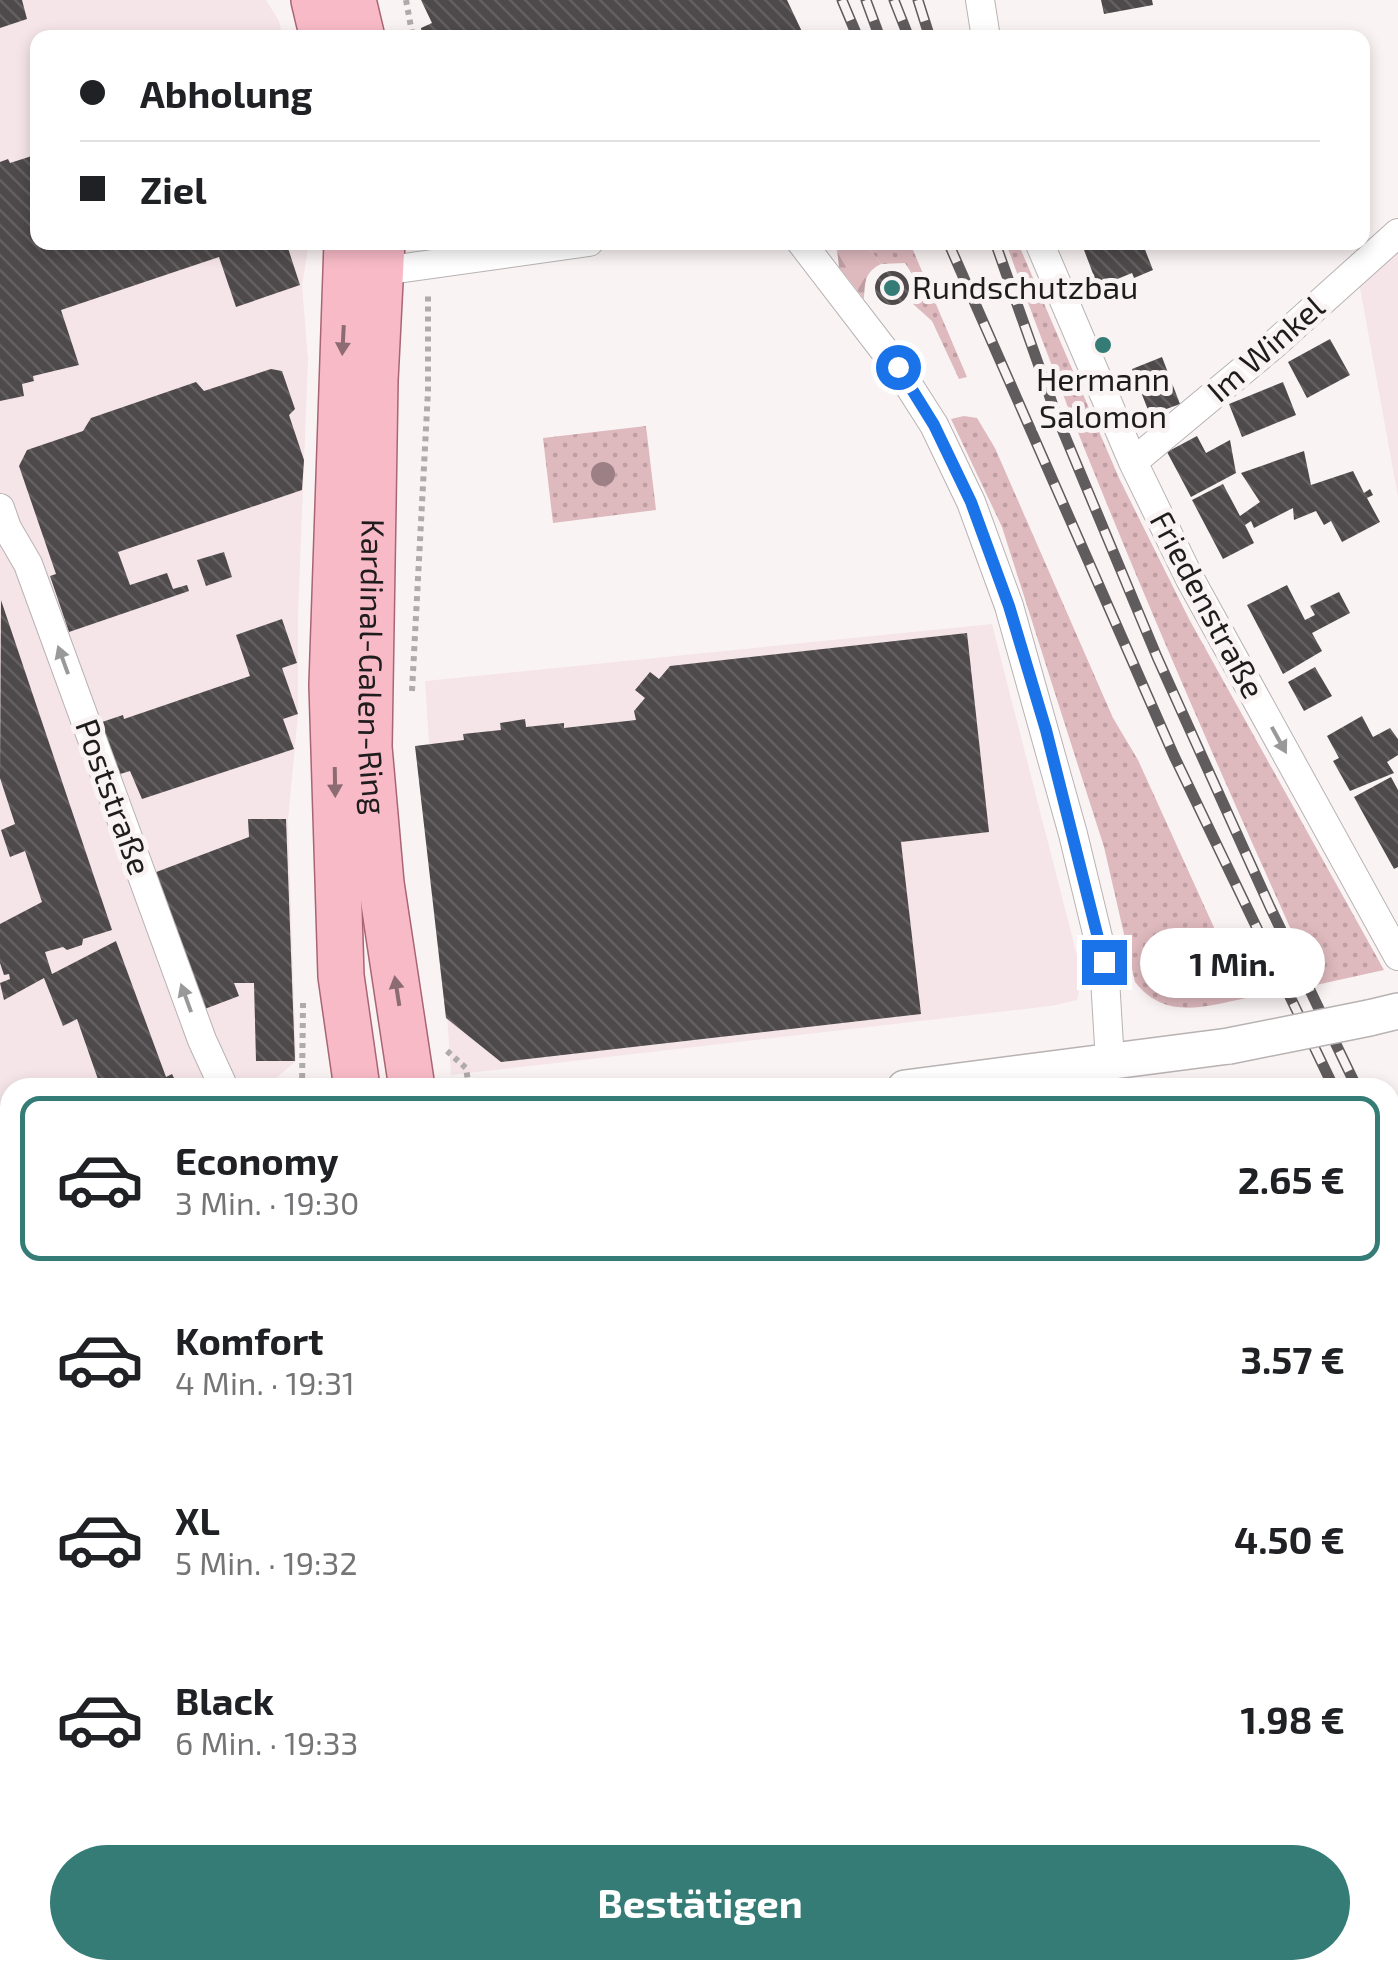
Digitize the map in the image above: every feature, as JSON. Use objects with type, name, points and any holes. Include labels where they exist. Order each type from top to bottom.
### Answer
[{"type":"main road","points":[[314,0],[321,30]]},
{"type":"main road","points":[[353,0],[360,30]]},
{"type":"main road","name":"Kardinal-Galen-Ring","points":[[347,250],[332,685],[341,976],[356,1078]]},
{"type":"main road","name":"Kardinal-Galen-Ring","points":[[382,257],[369,747],[381,883],[410,1078]]},
{"type":"street","points":[[980,0],[985,30]]},
{"type":"street","name":"Im Winkel","points":[[1133,462],[1271,347],[1398,233]]},
{"type":"street","points":[[382,257],[428,264],[530,250]]},
{"type":"street","points":[[807,250],[898,367],[934,425],[971,502],[1009,606],[1073,834],[1104,962],[1110,1062]]},
{"type":"street","name":"Friedenstraße","points":[[1042,250],[1133,462],[1190,579],[1398,956]]},
{"type":"street","name":"Poststraße","points":[[2,523],[28,564],[202,1040],[219,1078]]},
{"type":"street","points":[[984,1078],[1229,1046],[1384,1015]]},
{"type":"path","points":[[406,0],[412,30]]},
{"type":"path","points":[[411,697],[416,665],[428,391],[428,264]]},
{"type":"path","points":[[438,1044],[466,1068],[468,1078]]},
{"type":"shaded area","points":[[0,0],[266,0],[281,30],[30,30],[30,250],[308,250],[302,285],[308,360],[298,714],[288,820],[296,1061],[276,1078],[0,1078]]},
{"type":"shaded area","points":[[1398,244],[1398,497],[1358,277]]},
{"type":"shaded area","points":[[992,624],[1082,975],[1077,1000],[451,1075],[425,681]]},
{"type":"green space","points":[[837,250],[870,250],[881,264],[867,278],[864,299],[839,267]]},
{"type":"green space","points":[[870,250],[913,250],[967,377],[959,379],[932,321],[913,304],[917,282],[905,263],[881,264]]},
{"type":"green space","points":[[1009,250],[1021,250],[1119,478],[1189,619],[1384,970],[1316,985],[1077,431]]},
{"type":"green space","points":[[977,418],[995,448],[1113,718],[1138,760],[1246,998],[1200,1007],[1172,1006],[1159,1002],[1135,982],[1104,847],[1002,527],[951,419]]},
{"type":"green space","points":[[646,426],[656,510],[553,523],[543,438]]},
{"type":"building","points":[[0,0],[22,0],[27,19],[0,28]]},
{"type":"building","points":[[421,0],[787,0],[801,30],[421,30],[432,23]]},
{"type":"building","points":[[1101,0],[1152,0],[1153,5],[1104,14]]},
{"type":"building","points":[[30,157],[30,250],[289,250],[300,285],[236,307],[219,257],[61,310],[79,365],[33,376],[34,381],[22,384],[24,396],[0,401],[0,162],[8,159],[10,163]]},
{"type":"building","points":[[1084,250],[1145,250],[1153,270],[1134,278],[1132,273],[1098,287]]},
{"type":"building","name":"Rundschutzbau","points":[[892,271],[904,276],[909,288],[904,300],[892,305],[880,300],[875,288],[880,276]]},
{"type":"building","points":[[1330,339],[1350,375],[1307,398],[1288,362]]},
{"type":"building","points":[[1162,357],[1180,404],[1150,415],[1132,369]]},
{"type":"building","points":[[271,369],[282,371],[295,409],[289,415],[304,460],[302,490],[118,552],[130,585],[167,573],[173,589],[187,585],[189,591],[69,632],[50,576],[56,574],[19,466],[27,450],[83,431],[91,418],[196,382],[204,391]]},
{"type":"building","points":[[1283,382],[1296,415],[1242,437],[1229,404]]},
{"type":"building","points":[[1197,436],[1206,453],[1230,440],[1236,473],[1191,497],[1167,452]]},
{"type":"building","points":[[1304,451],[1311,485],[1353,471],[1364,493],[1370,489],[1373,495],[1367,498],[1380,522],[1342,542],[1331,521],[1324,525],[1316,511],[1294,520],[1293,508],[1254,528],[1251,521],[1245,525],[1254,543],[1223,559],[1192,500],[1223,484],[1240,516],[1260,502],[1241,473]]},
{"type":"building","points":[[224,552],[232,577],[206,586],[197,560]]},
{"type":"building","points":[[1287,585],[1305,620],[1315,615],[1310,606],[1339,592],[1350,613],[1312,633],[1322,651],[1283,674],[1247,605]]},
{"type":"building","points":[[1,600],[112,930],[83,939],[82,945],[67,950],[63,947],[45,952],[52,974],[116,941],[166,1077],[172,1074],[174,1078],[98,1078],[77,1019],[63,1026],[44,978],[4,1000],[0,983],[10,979],[0,963],[0,924],[42,902],[25,851],[10,857],[1,830],[15,824],[0,778]]},
{"type":"building","points":[[282,619],[297,663],[282,668],[298,714],[283,719],[294,749],[142,799],[130,771],[117,775],[99,723],[123,715],[124,719],[250,676],[236,635]]},
{"type":"building","points":[[967,633],[989,832],[901,842],[921,1014],[501,1062],[446,1018],[415,746],[464,740],[463,734],[501,730],[500,723],[525,719],[526,727],[564,723],[564,728],[636,720],[634,711],[645,698],[635,690],[650,672],[659,679],[670,666]]},
{"type":"building","points":[[1315,667],[1332,696],[1304,711],[1288,682]]},
{"type":"building","points":[[1362,716],[1373,737],[1390,728],[1398,739],[1398,755],[1387,762],[1394,773],[1350,791],[1333,761],[1339,758],[1327,736]]},
{"type":"building","points":[[1391,777],[1398,790],[1398,867],[1394,869],[1354,797]]},
{"type":"building","points":[[248,819],[286,819],[295,1061],[256,1061],[254,983],[234,983],[239,996],[202,1010],[151,874],[249,837]]},
{"type":"railway","points":[[842,0],[855,30]]},
{"type":"railway","points":[[866,0],[877,30]]},
{"type":"railway","points":[[894,0],[906,30]]},
{"type":"railway","points":[[918,0],[927,30]]},
{"type":"railway","points":[[952,250],[1174,756],[1329,1078]]},
{"type":"railway","points":[[998,250],[1057,417],[1157,657],[1352,1078]]},
{"type":"place","name":"Rundschutzbau","points":[[892,288]]},
{"type":"place","name":"Hermann Salomon","points":[[1103,345]]},
{"type":"route","points":[[898,367],[934,425],[971,502],[1009,606],[1046,730],[1104,962]]}]
